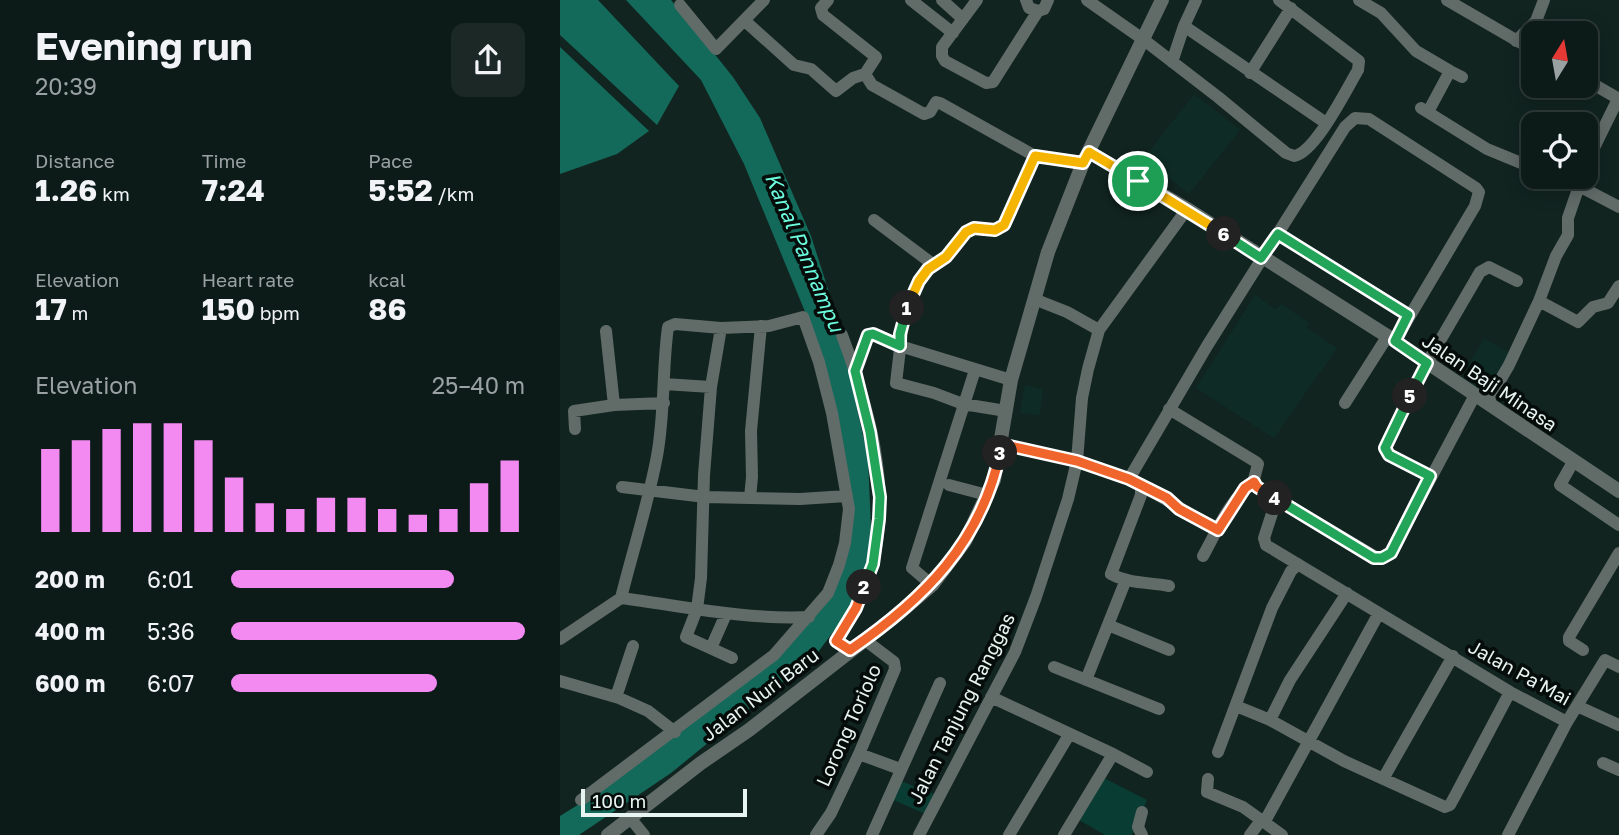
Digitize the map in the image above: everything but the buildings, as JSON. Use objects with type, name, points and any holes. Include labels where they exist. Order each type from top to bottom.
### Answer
[{"type":"street","points":[[680,5],[716,49],[764,0]]},
{"type":"street","points":[[745,20],[794,65],[811,69],[836,91],[853,78],[865,74],[876,57],[823,15],[821,8],[828,0]]},
{"type":"street","points":[[942,0],[962,19]]},
{"type":"street","points":[[977,0],[942,47],[942,56],[945,61],[981,82],[993,82],[1040,6]]},
{"type":"street","points":[[1087,0],[1144,40],[1286,153],[1294,156],[1305,151],[1326,123],[1358,70],[1359,61],[1279,0]]},
{"type":"street","name":"Jalan Nuri Baru","points":[[608,835],[698,759],[750,730],[932,585],[965,541],[994,480],[1011,380],[1048,252],[1086,158],[1162,0]]},
{"type":"street","points":[[1172,62],[1196,0]]},
{"type":"street","points":[[1359,0],[1381,13],[1416,51],[1462,77]]},
{"type":"street","points":[[1447,0],[1467,5],[1521,43]]},
{"type":"street","points":[[1517,41],[1535,21],[1544,0]]},
{"type":"street","points":[[914,1],[953,33]]},
{"type":"street","points":[[1250,73],[1291,8]]},
{"type":"street","points":[[1184,26],[1326,123]]},
{"type":"street","points":[[1450,71],[1424,110],[1487,149],[1521,163]]},
{"type":"street","points":[[865,74],[872,85],[920,113],[928,113],[936,102],[940,103],[1035,156],[1086,158]]},
{"type":"street","points":[[1598,87],[1618,99],[1598,140]]},
{"type":"street","points":[[1129,479],[1261,258],[1345,127],[1355,118],[1369,119],[1479,192],[1475,206],[1408,315],[1345,403]]},
{"type":"street","points":[[1006,411],[963,404],[896,383],[900,346],[904,315],[919,281],[946,257],[971,229],[995,230],[1004,225],[1035,156]]},
{"type":"street","name":"Jalan Baji Minasa","points":[[1086,158],[1187,209],[1391,339],[1619,491]]},
{"type":"street","points":[[1488,403],[1509,365],[1539,301],[1556,256],[1568,235],[1568,218],[1577,189]]},
{"type":"street","points":[[1589,189],[1619,207]]},
{"type":"street","points":[[1034,299],[1099,330],[1187,209]]},
{"type":"street","points":[[874,220],[934,265]]},
{"type":"street","points":[[1278,234],[1408,315]]},
{"type":"street","points":[[1430,476],[1389,455],[1385,448],[1427,363],[1479,272],[1489,267],[1517,281]]},
{"type":"street","points":[[1539,301],[1578,322],[1593,307],[1608,303],[1619,286]]},
{"type":"street","points":[[560,639],[621,598],[650,489],[664,403],[668,327],[675,324],[721,328],[761,326],[803,317],[819,362],[832,413],[847,496],[847,527],[839,565],[828,593],[774,655],[581,800]]},
{"type":"street","points":[[750,498],[751,431],[761,326]]},
{"type":"street","points":[[721,328],[711,387],[704,475],[701,578],[697,609],[686,637],[732,658]]},
{"type":"street","name":"Jalan Tanjung Ranggas","points":[[919,835],[1015,652],[1037,597],[1077,461],[1082,398],[1099,330]]},
{"type":"street","points":[[606,331],[614,405]]},
{"type":"street","points":[[855,371],[868,335],[873,334],[900,346],[1011,380]]},
{"type":"street","points":[[842,335],[855,371],[870,432],[877,471],[879,519],[873,564],[856,608],[836,641],[850,650]]},
{"type":"street","points":[[932,585],[912,568],[975,370]]},
{"type":"street","points":[[664,384],[711,387]]},
{"type":"street","points":[[1254,482],[1257,487],[1374,558],[1382,558],[1391,553],[1475,394]]},
{"type":"street","points":[[575,429],[574,411],[614,405],[664,403]]},
{"type":"street","points":[[1169,409],[1258,464],[1254,482],[1245,488],[1203,556]]},
{"type":"street","points":[[1001,444],[1077,461],[1129,479],[1167,498],[1179,509],[1218,530]]},
{"type":"street","points":[[1573,462],[1560,485],[1619,524]]},
{"type":"street","points":[[949,485],[987,495]]},
{"type":"street","points":[[1141,486],[1141,495],[1111,575],[1125,582],[1169,586]]},
{"type":"street","points":[[622,487],[705,498],[800,499],[847,496]]},
{"type":"street","name":"Jalan Pa'Mai","points":[[1271,495],[1275,506],[1264,541],[1266,545],[1510,692],[1567,722],[1605,660],[1619,667]]},
{"type":"street","points":[[1583,650],[1569,641],[1569,637],[1619,553]]},
{"type":"street","points":[[1218,752],[1272,608],[1291,571],[1298,564]]},
{"type":"street","points":[[1086,680],[1125,582]]},
{"type":"street","points":[[1270,720],[1297,668],[1347,593]]},
{"type":"street","points":[[621,598],[726,614],[809,617]]},
{"type":"street","points":[[1250,835],[1263,820],[1379,613]]},
{"type":"street","points":[[710,648],[726,614]]},
{"type":"street","points":[[1108,625],[1169,650]]},
{"type":"street","name":"Lorong Toriolo","points":[[816,835],[831,813],[859,754],[896,664],[865,640]]},
{"type":"street","points":[[616,697],[633,646]]},
{"type":"street","points":[[1383,779],[1453,656]]},
{"type":"street","points":[[1054,667],[1159,709]]},
{"type":"street","points":[[560,681],[616,697],[648,712],[674,732]]},
{"type":"street","points":[[872,835],[940,683]]},
{"type":"street","points":[[1236,706],[1270,720],[1344,761],[1445,807],[1450,805],[1510,692]]},
{"type":"street","points":[[991,697],[1147,772]]},
{"type":"street","points":[[1577,706],[1619,725]]},
{"type":"street","points":[[1508,835],[1567,722]]},
{"type":"street","points":[[1009,835],[1069,735]]},
{"type":"street","points":[[859,754],[900,769]]},
{"type":"street","points":[[1064,835],[1113,754]]},
{"type":"street","points":[[1603,763],[1619,770]]},
{"type":"street","points":[[1208,779],[1207,792],[1243,807],[1282,835]]},
{"type":"street","points":[[1142,812],[1138,827],[1142,835]]},
{"type":"street","points":[[631,818],[644,835]]},
{"type":"shaded area","points":[[1194,94],[1240,130],[1189,194],[1144,158]]},
{"type":"shaded area","points":[[1255,295],[1275,309],[1282,304],[1309,323],[1307,328],[1337,348],[1274,438],[1196,388]]},
{"type":"shaded area","points":[[1484,338],[1512,354],[1487,400],[1460,381]]},
{"type":"shaded area","points":[[1025,385],[1043,389],[1040,415],[1020,413]]},
{"type":"shaded area","points":[[1104,778],[1147,800],[1132,835],[1105,835],[1079,820]]},
{"type":"shaded area","points":[[901,781],[934,794],[926,814],[893,800]]},
{"type":"water","points":[[560,0],[598,0],[679,86],[657,125],[560,35]]},
{"type":"water","name":"Kanal Pannampu","points":[[626,0],[671,0],[733,77],[760,118],[811,236],[836,314],[868,458],[871,528],[866,572],[849,610],[816,655],[671,773],[579,835],[560,835],[560,816],[589,798],[814,617],[851,519],[806,314],[744,164],[701,80]]},
{"type":"water","points":[[560,47],[649,131],[617,154],[560,174]]},
{"type":"route","points":[[1089,152],[1138,181],[1187,209],[1261,258],[1278,234],[1408,315],[1395,341],[1427,363],[1385,448],[1389,455],[1430,476],[1391,553],[1387,557],[1374,558],[1257,487],[1254,482],[1245,488],[1218,530],[1179,509],[1167,498],[1129,479],[1077,461],[1001,444],[994,480],[982,509],[947,567],[932,585],[897,615],[850,650],[836,641],[856,608],[873,564],[879,519],[877,471],[855,371],[867,336],[873,334],[900,346],[904,315],[919,281],[928,269],[946,257],[966,232],[974,228],[995,230],[1004,225],[1035,156],[1083,163],[1089,152]]}]
